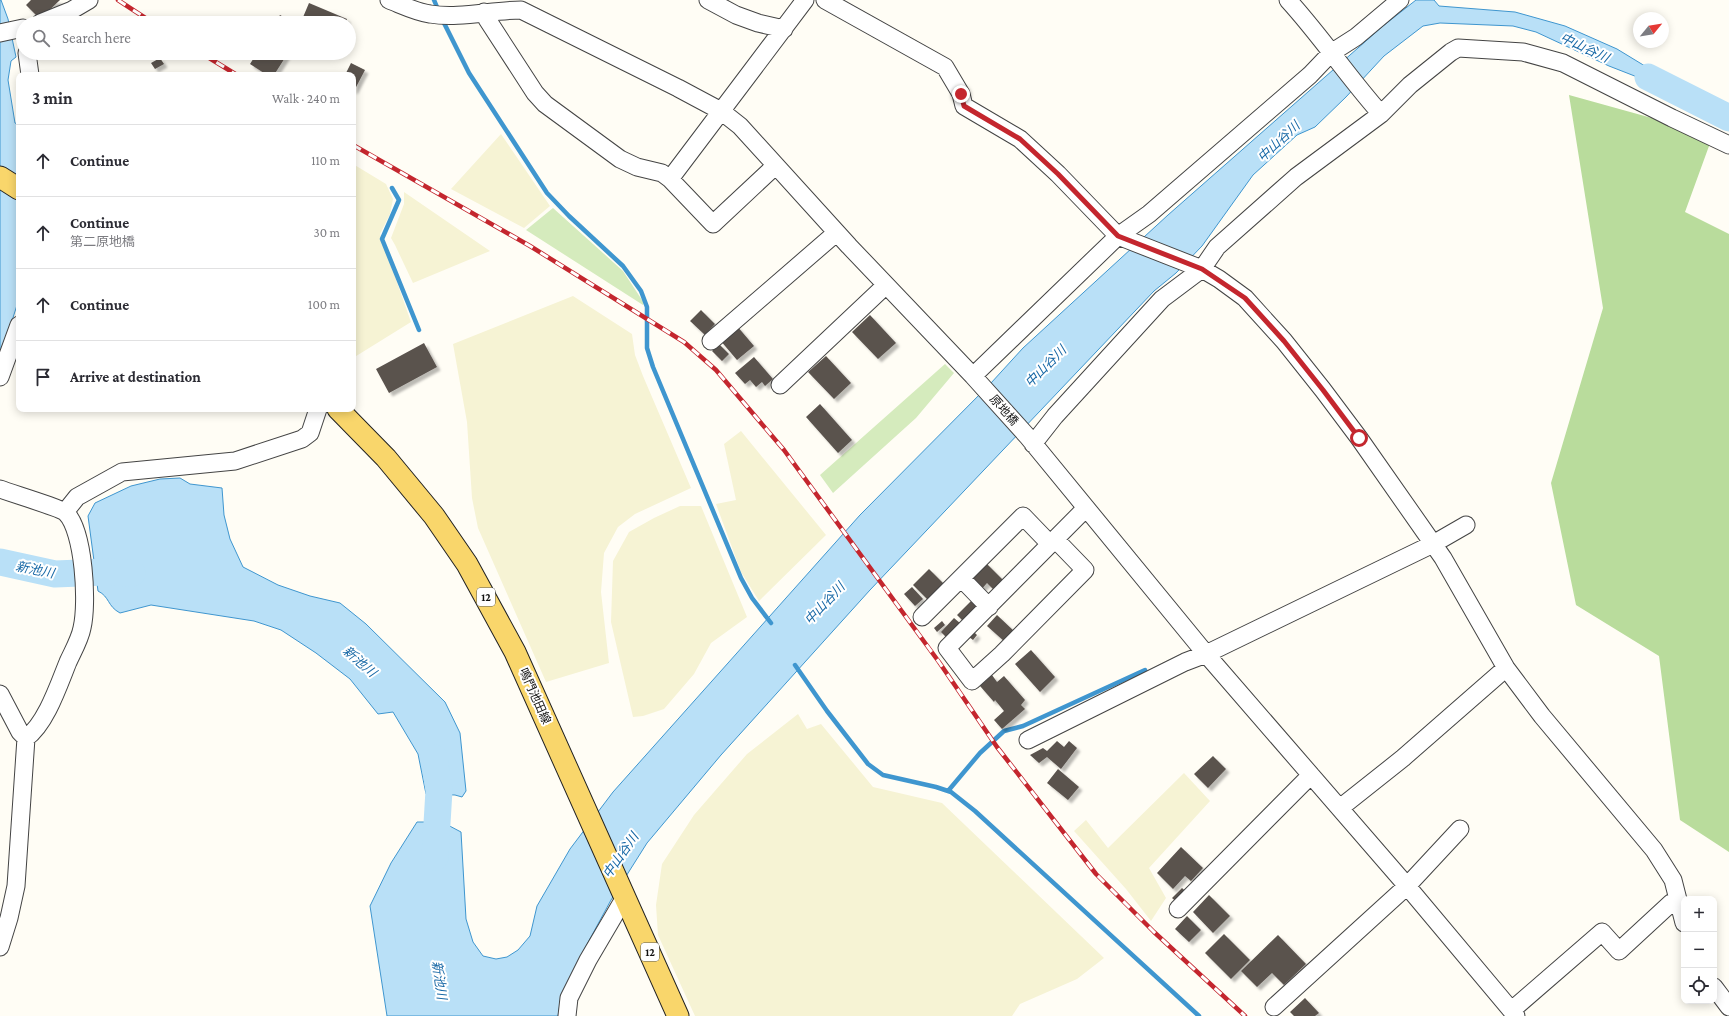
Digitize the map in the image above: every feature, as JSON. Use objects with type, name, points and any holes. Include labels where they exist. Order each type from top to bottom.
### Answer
[{"type":"main road","points":[[0,177],[16,187]]},
{"type":"main road","name":"鳴門池田線","points":[[341,412],[386,458],[434,516],[467,564],[515,652],[678,1016]]},
{"type":"street","points":[[57,16],[72,10],[89,0]]},
{"type":"street","name":"原地橋","points":[[389,0],[430,14],[450,15],[484,12],[500,5],[522,10],[721,111],[740,126],[775,166],[886,286],[976,380],[1031,441],[1206,654],[1407,886],[1514,1013]]},
{"type":"street","points":[[708,0],[736,15],[758,23],[784,29]]},
{"type":"street","points":[[670,179],[805,0]]},
{"type":"street","points":[[825,0],[945,67],[961,94],[964,106],[1020,139],[1124,238],[1197,267],[1245,298],[1284,341],[1323,390],[1444,558],[1506,668],[1542,716],[1654,850],[1673,880],[1681,910]]},
{"type":"street","points":[[1288,0],[1304,17],[1334,57],[1379,112]]},
{"type":"street","points":[[976,380],[1161,204],[1310,75],[1334,57],[1400,0]]},
{"type":"street","points":[[484,12],[535,93],[545,104],[620,158],[637,166],[662,173],[670,179],[713,224],[775,166]]},
{"type":"street","points":[[0,33],[16,29]]},
{"type":"street","points":[[1031,441],[1162,298],[1217,247],[1296,177],[1379,112],[1451,52],[1458,48],[1522,52],[1563,63],[1729,145]]},
{"type":"street","points":[[28,60],[30,72]]},
{"type":"street","points":[[711,341],[836,232]]},
{"type":"street","points":[[780,385],[886,286]]},
{"type":"street","points":[[0,377],[16,333]]},
{"type":"street","points":[[65,512],[77,497],[122,472],[235,462],[302,439],[310,433],[317,412]]},
{"type":"street","points":[[0,489],[65,512],[74,524],[80,545],[85,597],[82,629],[56,696],[32,734],[26,738],[8,885],[9,918],[0,947]]},
{"type":"street","points":[[922,617],[1024,516],[1053,542],[1086,570],[1002,654],[972,681],[947,648],[989,607],[1053,542],[1086,508]]},
{"type":"street","points":[[1028,740],[1185,662],[1206,654],[1433,544],[1466,525]]},
{"type":"street","points":[[961,578],[989,607]]},
{"type":"street","points":[[1340,808],[1403,758],[1506,668]]},
{"type":"street","points":[[0,694],[20,732],[26,738]]},
{"type":"street","points":[[1178,909],[1311,775]]},
{"type":"street","points":[[1274,1007],[1407,886],[1460,829]]},
{"type":"street","points":[[567,1016],[569,998],[623,893]]},
{"type":"street","points":[[1514,1013],[1602,932],[1619,951],[1671,903],[1679,901]]},
{"type":"street","points":[[1717,991],[1729,1007]]},
{"type":"shaded area","points":[[501,134],[550,206],[524,228],[451,189]]},
{"type":"shaded area","points":[[356,166],[386,184],[393,199],[390,214],[380,234],[411,322],[356,356]]},
{"type":"shaded area","points":[[404,192],[490,251],[413,283],[391,238],[404,204]]},
{"type":"shaded area","points":[[573,296],[632,334],[635,355],[643,376],[691,488],[635,514],[618,527],[604,553],[601,592],[609,663],[546,682],[478,528],[472,498],[467,422],[453,344]]},
{"type":"shaded area","points":[[741,431],[826,535],[759,601],[741,572],[716,504],[736,500],[724,444]]},
{"type":"shaded area","points":[[680,506],[701,506],[747,617],[711,643],[694,674],[664,709],[643,716],[633,717],[611,622],[613,561],[629,532]]},
{"type":"shaded area","points":[[798,714],[807,729],[821,724],[873,787],[942,803],[1104,958],[1077,979],[1020,1004],[1012,1016],[695,1016],[658,935],[656,905],[662,864],[694,815],[747,754]]},
{"type":"shaded area","points":[[1184,773],[1210,801],[1149,868],[1166,898],[1151,921],[1126,889],[1074,831],[1086,820],[1108,848]]},
{"type":"green space","points":[[1569,95],[1713,135],[1685,212],[1729,234],[1729,852],[1680,820],[1659,656],[1576,605],[1551,483],[1603,308]]},
{"type":"green space","points":[[553,208],[623,271],[644,303],[643,305],[526,230]]},
{"type":"green space","points":[[945,364],[954,373],[916,418],[833,493],[820,475]]},
{"type":"water","points":[[1,0],[8,19],[16,57],[11,61],[8,80],[16,124],[16,308],[0,358]]},
{"type":"water","points":[[1416,0],[1434,0],[1439,6],[1515,12],[1565,26],[1617,49],[1709,105],[1609,66],[1536,32],[1513,26],[1440,23],[1423,26],[1384,56],[1346,97],[1315,127],[1297,135],[1253,175],[1202,246],[1176,273],[1154,291],[870,590],[721,755],[647,843],[611,900],[585,948],[561,998],[558,1016],[387,1016],[370,906],[391,863],[417,822],[442,822],[461,832],[466,919],[473,942],[483,956],[496,959],[507,957],[518,950],[530,936],[537,906],[570,849],[613,792],[860,515],[991,383],[1023,348],[1168,215],[1383,26]]},
{"type":"water","points":[[180,478],[190,484],[222,488],[224,515],[230,539],[243,567],[278,585],[310,596],[340,603],[366,624],[445,702],[460,733],[466,791],[462,797],[455,795],[426,794],[418,754],[393,712],[378,714],[350,679],[316,653],[281,630],[254,621],[151,605],[120,613],[102,593],[98,591],[88,516],[95,503],[131,486],[160,479]]},
{"type":"building","points":[[31,0],[60,0],[43,16],[37,16],[26,5]]},
{"type":"building","points":[[309,3],[340,16],[304,16]]},
{"type":"building","points":[[156,60],[161,60],[164,64],[155,69],[151,63]]},
{"type":"building","points":[[253,60],[284,60],[276,72],[262,72],[250,64]]},
{"type":"building","points":[[351,63],[365,70],[356,87],[356,72],[346,72]]},
{"type":"building","points":[[701,310],[715,324],[705,335],[690,321]]},
{"type":"building","points":[[870,315],[896,343],[878,359],[852,332]]},
{"type":"building","points":[[737,326],[754,346],[737,360],[720,340]]},
{"type":"building","points":[[424,343],[437,367],[389,393],[376,369]]},
{"type":"building","points":[[719,344],[729,354],[722,361],[712,351]]},
{"type":"building","points":[[826,356],[851,383],[834,399],[808,372]]},
{"type":"building","points":[[754,357],[773,379],[765,386],[762,382],[756,387],[750,380],[745,384],[735,373]]},
{"type":"building","points":[[820,404],[852,440],[838,453],[806,417]]},
{"type":"building","points":[[986,563],[1005,582],[996,592],[987,583],[980,591],[970,580]]},
{"type":"building","points":[[929,569],[946,586],[930,602],[913,585]]},
{"type":"building","points":[[912,587],[923,599],[915,606],[904,594]]},
{"type":"building","points":[[972,600],[980,608],[965,623],[957,615]]},
{"type":"building","points":[[997,615],[1015,632],[1005,642],[987,626]]},
{"type":"building","points":[[954,618],[961,624],[947,638],[941,632]]},
{"type":"building","points":[[942,621],[945,625],[937,632],[934,628]]},
{"type":"building","points":[[974,632],[977,635],[973,640],[969,637]]},
{"type":"building","points":[[1031,650],[1055,677],[1040,692],[1015,664]]},
{"type":"building","points":[[992,675],[997,682],[1004,676],[1025,700],[1021,705],[1025,709],[1002,729],[994,720],[1004,711],[980,686]]},
{"type":"building","points":[[1057,741],[1064,747],[1069,741],[1077,748],[1061,769],[1047,757],[1039,763],[1030,755],[1043,748],[1047,751]]},
{"type":"building","points":[[1213,756],[1226,769],[1208,788],[1194,774]]},
{"type":"building","points":[[1058,769],[1079,787],[1068,800],[1047,783]]},
{"type":"building","points":[[1181,847],[1203,868],[1191,881],[1185,876],[1173,889],[1157,873]]},
{"type":"building","points":[[1182,888],[1190,895],[1180,905],[1172,898]]},
{"type":"building","points":[[1209,895],[1230,916],[1213,933],[1193,912]]},
{"type":"building","points":[[1187,916],[1201,930],[1189,942],[1175,929]]},
{"type":"building","points":[[1224,934],[1250,960],[1231,979],[1205,953]]},
{"type":"building","points":[[1278,935],[1306,964],[1284,985],[1272,973],[1257,987],[1241,971]]},
{"type":"building","points":[[1305,998],[1319,1013],[1315,1016],[1294,1016],[1290,1012]]},
{"type":"waterway","points":[[434,0],[439,12]]},
{"type":"waterway","points":[[442,19],[469,73],[547,193],[569,216],[623,266],[641,291],[647,307],[647,348],[653,367],[741,578],[752,598],[771,623]]},
{"type":"waterway","name":"中山谷川","points":[[1648,77],[1729,118]]},
{"type":"waterway","points":[[392,188],[399,200],[382,239],[419,330]]},
{"type":"waterway","name":"新池川","points":[[0,562],[55,574],[105,572],[132,573]]},
{"type":"waterway","points":[[795,665],[827,711],[868,764],[883,775],[936,787],[951,792],[975,811],[1199,1016]]},
{"type":"waterway","points":[[948,791],[980,753],[1004,731],[1023,726],[1145,670]]},
{"type":"waterway","name":"新池川","points":[[434,758],[439,790],[435,857]]},
{"type":"railway","points":[[118,0],[142,16]]},
{"type":"railway","points":[[212,60],[232,72]]},
{"type":"railway","points":[[356,147],[530,246],[684,342],[716,370],[784,450],[939,662],[997,747],[1096,874],[1154,932],[1245,1016]]},
{"type":"route","points":[[961,94],[964,106],[1020,139],[1058,174],[1118,236],[1202,269],[1219,279],[1245,298],[1284,341],[1359,438]]}]
